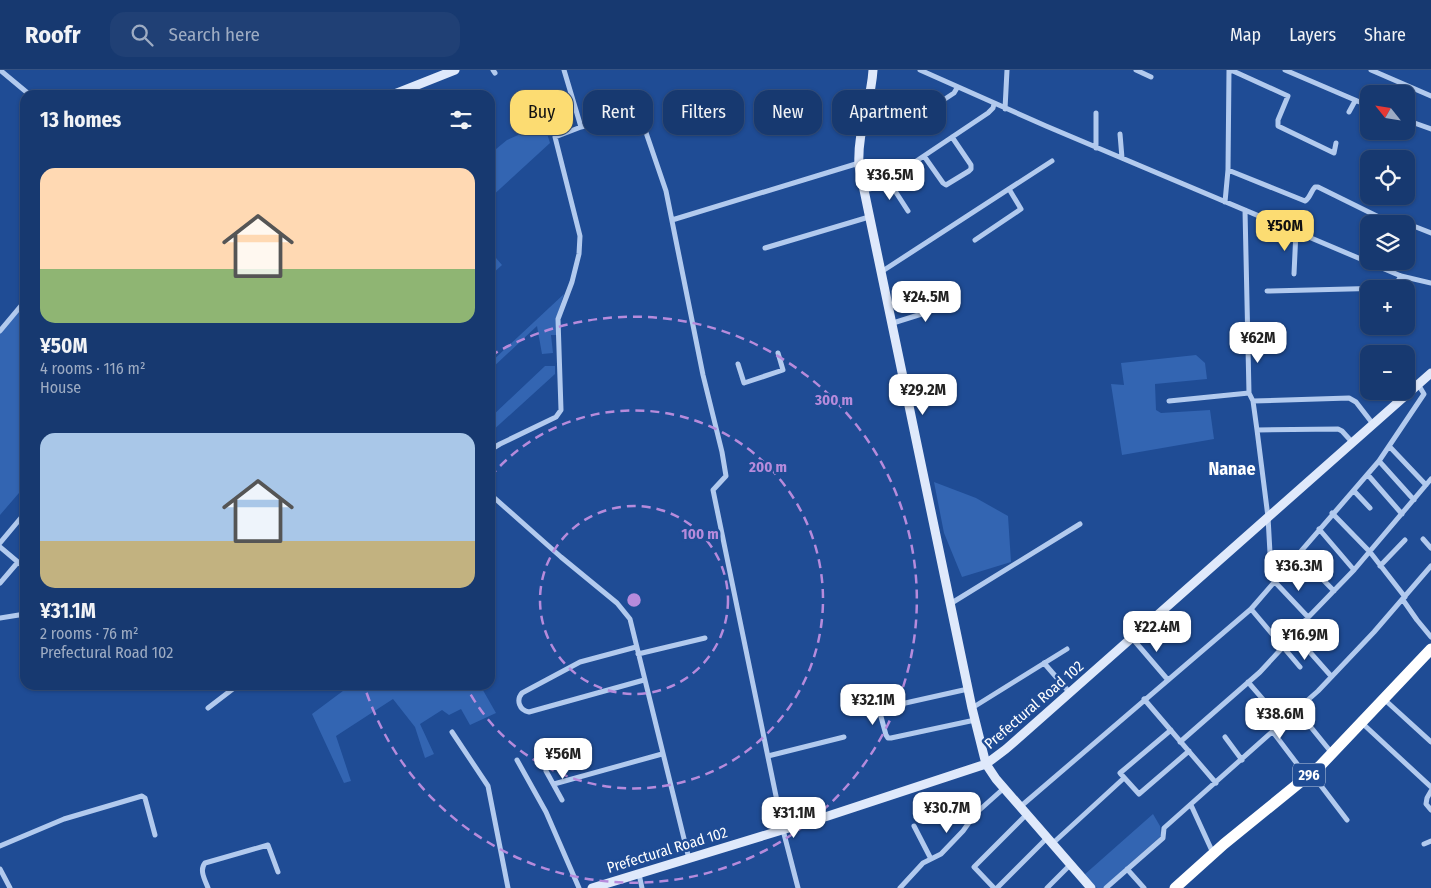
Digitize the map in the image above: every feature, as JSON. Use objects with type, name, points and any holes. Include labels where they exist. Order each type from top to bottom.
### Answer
[{"type":"highway","name":"296","points":[[1177,887],[1213,853],[1309,776],[1430,652]]},
{"type":"main road","points":[[405,90],[455,70]]},
{"type":"main road","points":[[873,70],[870,95],[859,139],[859,163],[950,604],[986,764],[1003,789],[1091,888]]},
{"type":"main road","name":"Prefectural Road 102","points":[[592,888],[783,830],[986,764],[1070,693],[1431,373]]},
{"type":"street","points":[[564,70],[581,127]]},
{"type":"street","points":[[920,70],[1096,148],[1401,276],[1431,284]]},
{"type":"street","points":[[1005,109],[1007,70]]},
{"type":"street","points":[[1136,70],[1151,77]]},
{"type":"street","points":[[1225,202],[1228,170],[1229,70],[1288,96],[1278,120],[1278,126],[1334,153],[1336,143]]},
{"type":"street","points":[[1285,70],[1360,103]]},
{"type":"street","points":[[1371,70],[1431,96]]},
{"type":"street","points":[[1,73],[23,90]]},
{"type":"street","points":[[946,98],[954,93],[957,88]]},
{"type":"street","points":[[1349,112],[1354,101]]},
{"type":"street","points":[[864,190],[874,188],[888,180],[988,113],[994,104]]},
{"type":"street","points":[[495,447],[556,417],[561,410],[558,319],[580,254],[580,236],[555,137],[581,127],[634,113],[640,115],[666,192],[703,375],[722,452],[726,476],[713,490],[783,830],[798,888]]},
{"type":"street","points":[[1096,113],[1096,148]]},
{"type":"street","points":[[1415,123],[1431,129]]},
{"type":"street","points":[[1120,134],[1122,158]]},
{"type":"street","points":[[924,156],[942,183],[946,185],[968,172],[971,169],[971,165],[952,137]]},
{"type":"street","points":[[881,272],[1052,162]]},
{"type":"street","points":[[672,220],[859,163]]},
{"type":"street","points":[[1228,170],[1305,201],[1308,199],[1312,189],[1318,187],[1375,215]]},
{"type":"street","points":[[888,180],[908,211]]},
{"type":"street","points":[[975,240],[1022,210],[1009,189]]},
{"type":"street","points":[[1245,210],[1249,393],[1253,401],[1268,517],[1271,571],[1274,581],[1308,618]]},
{"type":"street","points":[[765,248],[870,217]]},
{"type":"street","points":[[1415,227],[1431,233]]},
{"type":"street","points":[[1294,274],[1296,231]]},
{"type":"street","points":[[1267,291],[1388,288],[1396,284],[1401,276]]},
{"type":"street","points":[[893,323],[928,312],[926,302]]},
{"type":"street","points":[[0,331],[20,306]]},
{"type":"street","points":[[738,364],[744,383],[783,370],[778,353]]},
{"type":"street","points":[[1020,807],[1251,609],[1332,513],[1354,491],[1379,461],[1424,394],[1418,384]]},
{"type":"street","points":[[1170,401],[1249,393]]},
{"type":"street","points":[[1253,401],[1349,398],[1356,402],[1373,424]]},
{"type":"street","points":[[1257,430],[1338,429],[1352,442]]},
{"type":"street","points":[[1389,446],[1426,485]]},
{"type":"street","points":[[1379,461],[1414,500]]},
{"type":"street","points":[[1368,475],[1402,514]]},
{"type":"street","points":[[1180,742],[1260,672],[1293,633],[1370,552],[1431,479]]},
{"type":"street","points":[[1354,491],[1370,508]]},
{"type":"street","points":[[495,498],[623,609],[630,619],[689,859]]},
{"type":"street","points":[[1332,513],[1370,552],[1404,598],[1416,620],[1431,637]]},
{"type":"street","points":[[0,543],[19,520]]},
{"type":"street","points":[[950,604],[1080,524]]},
{"type":"street","points":[[1319,529],[1354,570]]},
{"type":"street","points":[[1423,539],[1431,548]]},
{"type":"street","points":[[1380,566],[1405,540]]},
{"type":"street","points":[[0,547],[18,562],[0,583]]},
{"type":"street","points":[[1298,554],[1334,592]]},
{"type":"street","points":[[1106,888],[1163,838],[1164,828],[1297,710],[1404,598],[1431,566]]},
{"type":"street","points":[[1251,609],[1300,667]]},
{"type":"street","points":[[0,618],[20,615]]},
{"type":"street","points":[[1293,633],[1331,676]]},
{"type":"street","points":[[638,654],[705,638]]},
{"type":"street","points":[[1132,638],[1168,680]]},
{"type":"street","points":[[636,647],[580,662],[522,693],[518,699],[522,709],[529,712],[644,680]]},
{"type":"street","points":[[972,708],[1067,649]]},
{"type":"street","points":[[1044,663],[1070,693]]},
{"type":"street","points":[[1248,682],[1274,712]]},
{"type":"street","points":[[968,689],[883,708],[880,713],[888,738],[975,720]]},
{"type":"street","points":[[208,708],[231,690]]},
{"type":"street","points":[[1144,699],[1216,783]]},
{"type":"street","points":[[1385,700],[1431,742]]},
{"type":"street","points":[[1297,710],[1332,754]]},
{"type":"street","points":[[1362,723],[1431,787]]},
{"type":"street","points":[[1171,730],[1120,773],[1124,778],[1139,794],[1189,751]]},
{"type":"street","points":[[452,732],[488,786],[508,888]]},
{"type":"street","points":[[1273,732],[1347,820]]},
{"type":"street","points":[[768,756],[844,737]]},
{"type":"street","points":[[1225,738],[1242,760]]},
{"type":"street","points":[[554,784],[662,754]]},
{"type":"street","points":[[517,760],[546,812],[579,888]]},
{"type":"street","points":[[546,771],[562,800]]},
{"type":"street","points":[[1026,815],[974,867],[996,888],[1124,778]]},
{"type":"street","points":[[900,888],[923,863],[941,854],[963,831],[975,814],[1003,789]]},
{"type":"street","points":[[1431,791],[1426,798],[1426,804],[1431,810]]},
{"type":"street","points":[[0,846],[64,819],[142,796],[145,798],[155,835]]},
{"type":"street","points":[[1191,805],[1213,853]]},
{"type":"street","points":[[914,826],[931,859]]},
{"type":"street","points":[[1424,844],[1431,841]]},
{"type":"street","points":[[208,888],[202,870],[205,863],[268,845],[278,872]]},
{"type":"street","points":[[1047,888],[1070,865]]},
{"type":"street","points":[[0,869],[10,888]]},
{"type":"street","points":[[1128,869],[1144,888]]},
{"type":"street","points":[[639,874],[642,888]]},
{"type":"shaded area","points":[[518,135],[548,135],[550,143],[495,193],[495,150],[507,140]]},
{"type":"shaded area","points":[[495,257],[502,265],[495,271]]},
{"type":"shaded area","points":[[564,294],[556,319],[556,335],[551,335],[553,353],[542,354],[537,326],[495,365],[495,358]]},
{"type":"shaded area","points":[[20,309],[20,492],[0,515],[0,334]]},
{"type":"shaded area","points":[[1196,355],[1205,363],[1207,379],[1155,384],[1156,410],[1161,413],[1210,410],[1214,439],[1122,455],[1111,384],[1124,385],[1121,363]]},
{"type":"shaded area","points":[[545,366],[555,366],[555,374],[495,428],[495,413]]},
{"type":"shaded area","points":[[934,482],[976,498],[1008,516],[1011,562],[962,577],[944,533]]},
{"type":"shaded area","points":[[344,690],[483,690],[496,713],[470,725],[461,709],[449,715],[442,710],[420,724],[434,754],[425,758],[415,727],[393,699],[336,736],[351,781],[344,783],[312,714]]},
{"type":"shaded area","points":[[1153,814],[1160,826],[1161,836],[1103,888],[1097,888],[1084,875]]},
{"type":"district","name":"Nanae","points":[[1232,469]]}]
